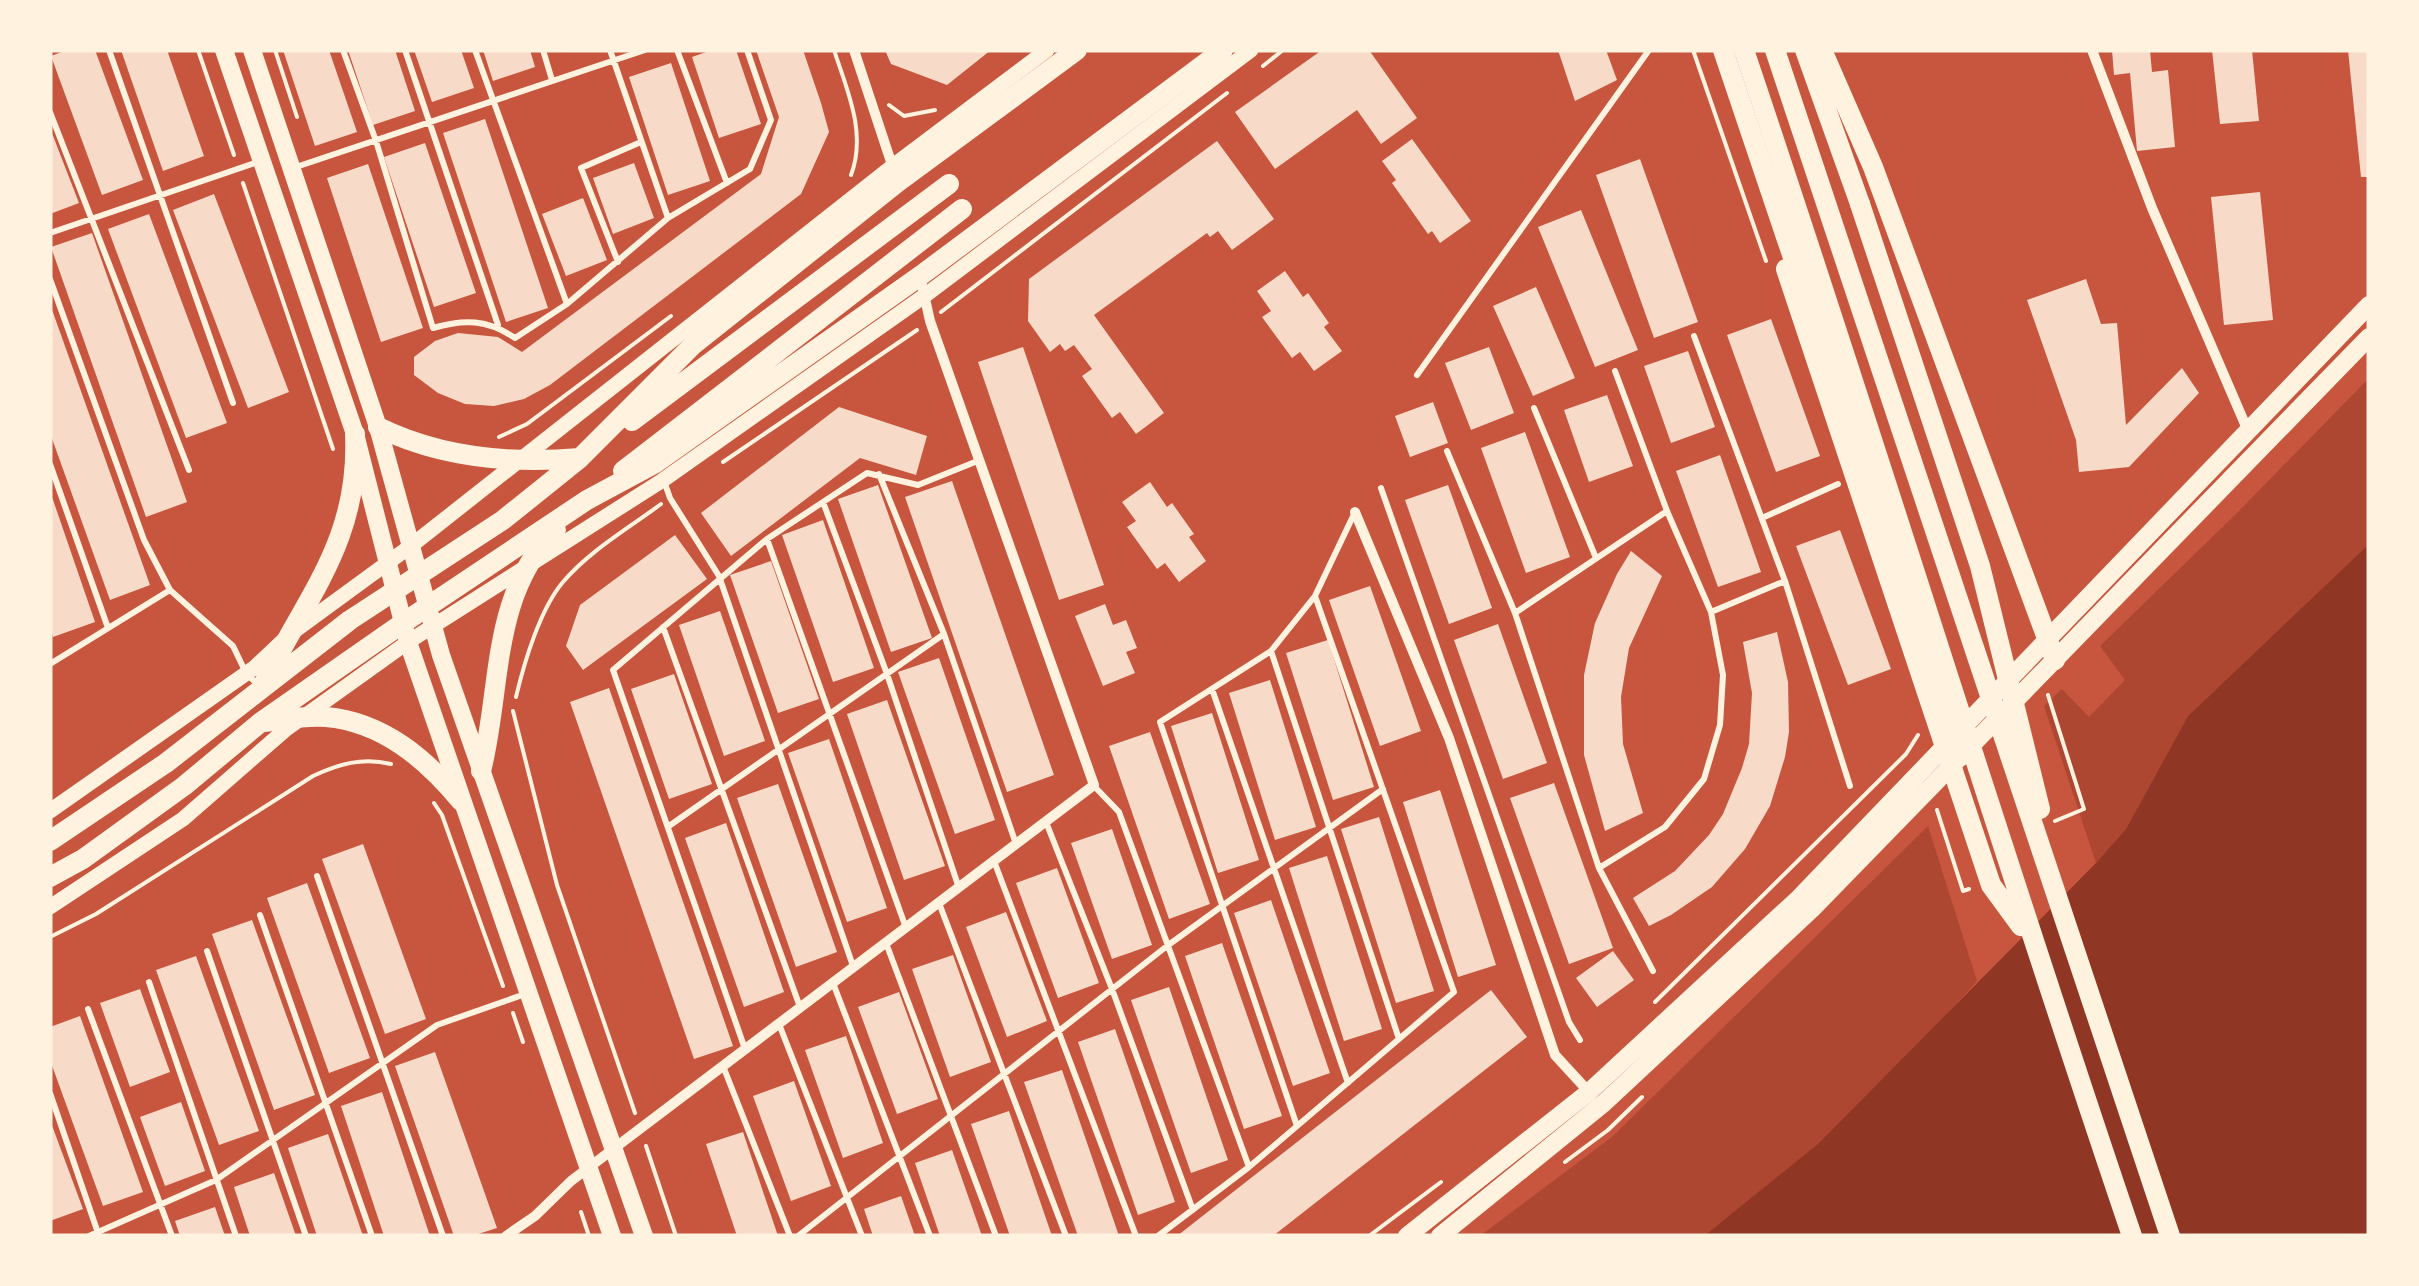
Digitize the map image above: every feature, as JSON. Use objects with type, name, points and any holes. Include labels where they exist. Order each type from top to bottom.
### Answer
[{"type":"main road","points":[[224,50],[259,162],[355,434],[406,633],[461,802],[612,1236]]},
{"type":"main road","points":[[252,50],[378,426],[429,618],[644,1236]]},
{"type":"main road","points":[[378,426],[430,449],[457,455],[579,459],[693,345],[896,174],[1077,50]]},
{"type":"main road","points":[[481,771],[491,733],[493,694],[506,618],[542,544],[587,500],[659,472],[924,285],[1223,50]]},
{"type":"main road","points":[[1712,50],[1990,885],[2031,940]]},
{"type":"main road","points":[[1723,50],[1957,746]]},
{"type":"main road","points":[[1744,50],[2031,940],[2132,1236]]},
{"type":"main road","points":[[1775,50],[2170,1236]]},
{"type":"main road","points":[[1805,50],[1980,566],[2065,923]]},
{"type":"main road","points":[[1822,50],[1874,167],[2055,660]]},
{"type":"main road","points":[[254,681],[503,520],[949,184]]},
{"type":"main road","points":[[50,877],[83,859],[184,786],[261,722],[429,618],[962,208]]},
{"type":"main road","points":[[1440,1236],[1604,1103],[1812,909],[2048,639],[2369,305]]},
{"type":"main road","points":[[1407,1236],[1589,1092],[1957,746],[2055,660],[2369,337]]},
{"type":"main road","points":[[50,838],[166,763],[254,681],[289,635],[320,585],[339,543],[353,489],[355,434]]},
{"type":"main road","points":[[261,722],[325,717],[346,720],[388,736],[426,762],[461,802]]},
{"type":"street","points":[[854,50],[896,174]]},
{"type":"street","points":[[289,635],[896,174],[1048,50]]},
{"type":"street","points":[[506,1236],[535,1216],[571,1181],[1094,785],[930,320],[924,285],[1251,50]]},
{"type":"street","points":[[2092,50],[2152,208],[2248,431]]},
{"type":"street","points":[[429,618],[531,563],[659,472]]},
{"type":"street","points":[[1355,512],[1448,738],[1555,1055],[1589,1092]]},
{"type":"street","points":[[50,907],[183,819],[406,633]]},
{"type":"street","points":[[50,812],[254,681]]},
{"type":"lane","points":[[108,50],[233,403]]},
{"type":"lane","points":[[343,50],[376,140],[433,328],[459,320],[498,326],[515,338],[567,304],[668,218],[750,168],[771,120],[747,50]]},
{"type":"lane","points":[[406,50],[498,326]]},
{"type":"lane","points":[[475,50],[567,304]]},
{"type":"lane","points":[[543,50],[552,80]]},
{"type":"lane","points":[[610,50],[668,218]]},
{"type":"lane","points":[[292,168],[645,50]]},
{"type":"lane","points":[[678,50],[727,183]]},
{"type":"lane","points":[[1418,375],[1649,50]]},
{"type":"lane","points":[[50,112],[190,470]]},
{"type":"lane","points":[[618,262],[581,168],[641,142]]},
{"type":"lane","points":[[50,233],[259,162]]},
{"type":"lane","points":[[50,279],[144,540],[170,590],[233,646],[254,681]]},
{"type":"lane","points":[[1694,336],[1785,580],[1850,786]]},
{"type":"lane","points":[[1599,868],[1664,828],[1704,778],[1720,725],[1723,674],[1711,612],[1667,511],[1615,371]]},
{"type":"lane","points":[[1534,408],[1596,558]]},
{"type":"lane","points":[[1446,452],[1515,612],[1599,868],[1653,972]]},
{"type":"lane","points":[[746,1049],[613,670],[767,539],[867,473],[918,484],[981,459]]},
{"type":"lane","points":[[50,464],[108,628]]},
{"type":"lane","points":[[659,472],[679,514],[720,576],[854,967]]},
{"type":"lane","points":[[879,473],[944,634],[1016,844]]},
{"type":"lane","points":[[1762,518],[1838,484]]},
{"type":"lane","points":[[1381,488],[1569,1022],[1580,1040]]},
{"type":"lane","points":[[822,502],[887,674],[959,888]]},
{"type":"lane","points":[[1515,612],[1667,511]]},
{"type":"lane","points":[[1297,1126],[1160,722],[1271,652],[1315,596],[1355,512]]},
{"type":"lane","points":[[767,539],[906,928]]},
{"type":"lane","points":[[1711,612],[1785,580]]},
{"type":"lane","points":[[50,663],[170,590]]},
{"type":"lane","points":[[1158,1236],[1249,1167],[1454,992],[1315,596]]},
{"type":"lane","points":[[663,627],[800,1008]]},
{"type":"lane","points":[[669,826],[944,634]]},
{"type":"lane","points":[[1271,652],[1399,1039]]},
{"type":"lane","points":[[1212,689],[1348,1083]]},
{"type":"lane","points":[[1094,785],[1119,812],[1249,1167]]},
{"type":"lane","points":[[724,1066],[794,1236],[1168,946],[1383,789]]},
{"type":"lane","points":[[1046,822],[1193,1210]]},
{"type":"lane","points":[[994,861],[1136,1236]]},
{"type":"lane","points":[[317,876],[443,1236]]},
{"type":"lane","points":[[939,903],[1066,1236]]},
{"type":"lane","points":[[260,915],[372,1236]]},
{"type":"lane","points":[[886,943],[996,1236]]},
{"type":"lane","points":[[207,951],[306,1236]]},
{"type":"lane","points":[[148,982],[236,1236]]},
{"type":"lane","points":[[833,983],[930,1236]]},
{"type":"lane","points":[[50,1092],[95,1235],[216,1180],[436,1025],[529,993]]},
{"type":"lane","points":[[88,1009],[172,1236]]},
{"type":"lane","points":[[779,1024],[862,1236]]},
{"type":"path","points":[[198,50],[332,446]]},
{"type":"path","points":[[888,104],[904,116],[936,110]]},
{"type":"path","points":[[596,552],[562,583],[529,650],[513,709],[557,885],[676,1236]]},
{"type":"path","points":[[2047,691],[2084,809],[2063,818]]},
{"type":"path","points":[[50,937],[96,914],[337,764],[361,761],[396,767]]},
{"type":"path","points":[[426,791],[442,816],[527,1054]]},
{"type":"path","points":[[1936,806],[1964,891],[1974,888]]},
{"type":"path","points":[[571,1181],[589,1236]]},
{"type":"shaded area","points":[[2369,378],[2369,544],[2188,716],[2126,829],[2096,863],[2044,706],[2062,689],[2089,717],[2125,680],[2100,646]]},
{"type":"shaded area","points":[[2369,544],[2369,1236],[1704,1236],[1819,1143],[2096,863],[2126,829],[2188,716]]},
{"type":"shaded area","points":[[1928,826],[1977,981],[1918,1046],[1819,1143],[1704,1236],[1480,1236],[1612,1137]]},
{"type":"building","points":[[67,50],[95,50],[143,180],[102,195],[51,56]]},
{"type":"building","points":[[121,50],[167,50],[204,156],[163,171]]},
{"type":"building","points":[[283,50],[329,50],[357,132],[315,146]]},
{"type":"building","points":[[348,50],[395,50],[415,111],[373,125]]},
{"type":"building","points":[[414,50],[461,50],[474,88],[432,102]]},
{"type":"building","points":[[483,50],[530,50],[535,67],[493,81]]},
{"type":"building","points":[[712,50],[736,50],[761,124],[719,138],[692,57]]},
{"type":"building","points":[[756,50],[803,50],[821,103],[829,132],[801,194],[550,385],[524,399],[494,406],[465,404],[438,393],[414,375],[414,357],[435,341],[458,333],[498,337],[522,352],[761,174],[779,117]]},
{"type":"building","points":[[885,50],[991,50],[947,85],[891,64]]},
{"type":"building","points":[[1322,50],[1369,50],[1417,118],[1381,144],[1357,110],[1275,169],[1235,112]]},
{"type":"building","points":[[1558,50],[1606,50],[1617,80],[1575,101]]},
{"type":"building","points":[[2112,50],[2150,50],[2152,72],[2168,70],[2175,147],[2137,151],[2130,73],[2114,75]]},
{"type":"building","points":[[2212,50],[2252,50],[2259,121],[2220,124]]},
{"type":"building","points":[[2348,50],[2369,50],[2369,177],[2361,177]]},
{"type":"building","points":[[671,63],[710,181],[668,195],[629,77]]},
{"type":"building","points":[[485,119],[548,308],[506,322],[443,133]]},
{"type":"building","points":[[50,128],[79,203],[50,214]]},
{"type":"building","points":[[1412,139],[1471,221],[1440,243],[1432,231],[1428,234],[1392,183],[1396,180],[1382,161]]},
{"type":"building","points":[[1217,141],[1274,219],[1232,250],[1218,231],[1210,237],[1207,233],[1094,315],[1164,413],[1136,434],[1120,412],[1112,418],[1082,376],[1092,369],[1074,345],[1065,351],[1060,344],[1050,352],[1028,321],[1029,279]]},
{"type":"building","points":[[425,143],[476,293],[434,307],[384,157]]},
{"type":"building","points":[[1640,159],[1698,322],[1654,338],[1596,175]]},
{"type":"building","points":[[634,163],[654,218],[613,234],[593,178]]},
{"type":"building","points":[[368,164],[423,328],[381,342],[327,178]]},
{"type":"building","points":[[2260,192],[2273,320],[2224,325],[2211,197]]},
{"type":"building","points":[[214,194],[289,392],[248,408],[173,210]]},
{"type":"building","points":[[583,198],[607,260],[566,276],[542,214]]},
{"type":"building","points":[[1581,210],[1638,350],[1595,367],[1538,227]]},
{"type":"building","points":[[149,214],[227,423],[186,438],[108,229]]},
{"type":"building","points":[[92,233],[187,502],[146,517],[51,247]]},
{"type":"building","points":[[1285,271],[1303,297],[1308,293],[1329,323],[1324,327],[1342,351],[1314,371],[1300,352],[1292,358],[1262,317],[1271,311],[1257,291]]},
{"type":"building","points":[[2086,279],[2101,324],[2117,323],[2126,425],[2182,368],[2199,393],[2129,467],[2079,472],[2076,440],[2027,300]]},
{"type":"building","points":[[1536,287],[1575,378],[1533,396],[1493,306]]},
{"type":"building","points":[[50,304],[150,585],[110,600],[50,433]]},
{"type":"building","points":[[1771,319],[1820,456],[1776,472],[1727,335]]},
{"type":"building","points":[[1023,347],[1104,585],[1059,600],[978,362]]},
{"type":"building","points":[[1489,347],[1514,413],[1471,430],[1445,363]]},
{"type":"building","points":[[1688,351],[1715,427],[1671,443],[1644,366]]},
{"type":"building","points":[[1607,395],[1633,466],[1589,482],[1564,410]]},
{"type":"building","points":[[1433,402],[1448,443],[1410,457],[1395,416]]},
{"type":"building","points":[[839,407],[927,436],[916,475],[860,458],[731,556],[701,513]]},
{"type":"building","points":[[1525,432],[1570,557],[1526,573],[1481,448]]},
{"type":"building","points":[[1720,455],[1761,572],[1718,587],[1676,471]]},
{"type":"building","points":[[952,481],[1054,775],[1007,792],[905,497]]},
{"type":"building","points":[[1150,482],[1167,507],[1172,503],[1194,534],[1189,537],[1206,561],[1179,582],[1165,563],[1157,569],[1127,527],[1136,521],[1122,502]]},
{"type":"building","points":[[878,485],[932,638],[891,652],[838,499]]},
{"type":"building","points":[[1448,485],[1492,608],[1449,624],[1405,500]]},
{"type":"building","points":[[51,494],[95,622],[53,637],[50,627]]},
{"type":"building","points":[[823,520],[874,668],[833,682],[782,535]]},
{"type":"building","points":[[1840,530],[1891,669],[1848,685],[1796,546]]},
{"type":"building","points":[[675,535],[707,579],[583,670],[566,646],[580,605]]},
{"type":"building","points":[[1631,551],[1662,576],[1629,648],[1621,697],[1623,744],[1643,813],[1605,831],[1584,755],[1584,675],[1595,623]]},
{"type":"building","points":[[771,561],[819,699],[778,713],[730,575]]},
{"type":"building","points":[[1370,586],[1421,731],[1380,746],[1329,600]]},
{"type":"building","points":[[1105,604],[1113,625],[1126,620],[1137,648],[1126,652],[1135,673],[1103,686],[1075,616]]},
{"type":"building","points":[[720,611],[765,741],[724,756],[679,625]]},
{"type":"building","points":[[1498,624],[1547,763],[1503,779],[1454,640]]},
{"type":"building","points":[[1777,632],[1788,682],[1789,732],[1770,806],[1745,849],[1712,887],[1649,926],[1633,898],[1675,871],[1709,835],[1723,814],[1742,768],[1749,744],[1752,693],[1743,642]]},
{"type":"building","points":[[1328,640],[1374,787],[1333,800],[1286,653]]},
{"type":"building","points":[[939,658],[995,820],[955,834],[898,672]]},
{"type":"building","points":[[674,674],[712,784],[669,799],[631,689]]},
{"type":"building","points":[[1270,680],[1316,827],[1275,840],[1229,693]]},
{"type":"building","points":[[609,688],[733,1046],[694,1059],[570,702]]},
{"type":"building","points":[[887,700],[945,866],[904,880],[847,714]]},
{"type":"building","points":[[1212,713],[1259,860],[1218,873],[1171,726]]},
{"type":"building","points":[[1150,732],[1210,904],[1169,919],[1109,746]]},
{"type":"building","points":[[829,739],[887,908],[847,922],[788,753]]},
{"type":"building","points":[[1554,783],[1613,948],[1569,964],[1510,798]]},
{"type":"building","points":[[778,784],[837,952],[796,967],[737,798]]},
{"type":"building","points":[[1440,790],[1496,965],[1458,977],[1403,802]]},
{"type":"building","points":[[1379,817],[1434,991],[1396,1003],[1341,829]]},
{"type":"building","points":[[726,823],[784,992],[744,1007],[685,838]]},
{"type":"building","points":[[1112,829],[1152,945],[1112,959],[1071,843]]},
{"type":"building","points":[[363,844],[426,1019],[385,1034],[322,859]]},
{"type":"building","points":[[1327,856],[1382,1029],[1344,1041],[1289,868]]},
{"type":"building","points":[[1057,868],[1099,983],[1058,998],[1016,883]]},
{"type":"building","points":[[307,883],[370,1058],[329,1073],[267,898]]},
{"type":"building","points":[[1271,900],[1330,1073],[1293,1086],[1234,913]]},
{"type":"building","points":[[1006,912],[1047,1021],[1007,1037],[966,927]]},
{"type":"building","points":[[252,920],[315,1095],[274,1110],[212,934]]},
{"type":"building","points":[[1222,943],[1282,1116],[1244,1129],[1185,956]]},
{"type":"building","points":[[1613,951],[1634,980],[1597,1007],[1576,978]]},
{"type":"building","points":[[953,955],[991,1062],[950,1077],[912,969]]},
{"type":"building","points":[[196,956],[259,1131],[219,1145],[156,970]]},
{"type":"building","points":[[1169,987],[1228,1160],[1191,1173],[1131,1000]]},
{"type":"building","points":[[140,989],[170,1072],[130,1087],[100,1003]]},
{"type":"building","points":[[1491,990],[1527,1037],[1273,1236],[1177,1236]]},
{"type":"building","points":[[899,992],[938,1099],[897,1114],[858,1007]]},
{"type":"building","points":[[80,1016],[143,1192],[103,1206],[50,1060],[50,1027]]},
{"type":"building","points":[[1115,1029],[1175,1202],[1138,1215],[1078,1042]]},
{"type":"building","points":[[846,1036],[883,1143],[843,1158],[805,1050]]},
{"type":"building","points":[[435,1052],[497,1228],[472,1236],[454,1236],[395,1066]]},
{"type":"building","points":[[1062,1070],[1119,1236],[1078,1236],[1024,1082]]},
{"type":"building","points":[[794,1081],[831,1186],[791,1201],[753,1096]]},
{"type":"building","points":[[382,1092],[430,1236],[384,1236],[341,1106]]},
{"type":"building","points":[[181,1102],[205,1171],[165,1186],[140,1117]]},
{"type":"building","points":[[1009,1111],[1052,1236],[1010,1236],[971,1124]]},
{"type":"building","points":[[50,1120],[83,1209],[50,1221]]},
{"type":"building","points":[[743,1132],[778,1236],[737,1236],[706,1144]]},
{"type":"building","points":[[328,1134],[363,1236],[317,1236],[288,1148]]},
{"type":"building","points":[[952,1150],[982,1236],[940,1236],[915,1163]]},
{"type":"building","points":[[274,1173],[296,1236],[250,1236],[234,1187]]},
{"type":"building","points":[[901,1196],[915,1236],[873,1236],[864,1209]]},
{"type":"building","points":[[215,1207],[225,1236],[180,1236],[175,1221]]}]
